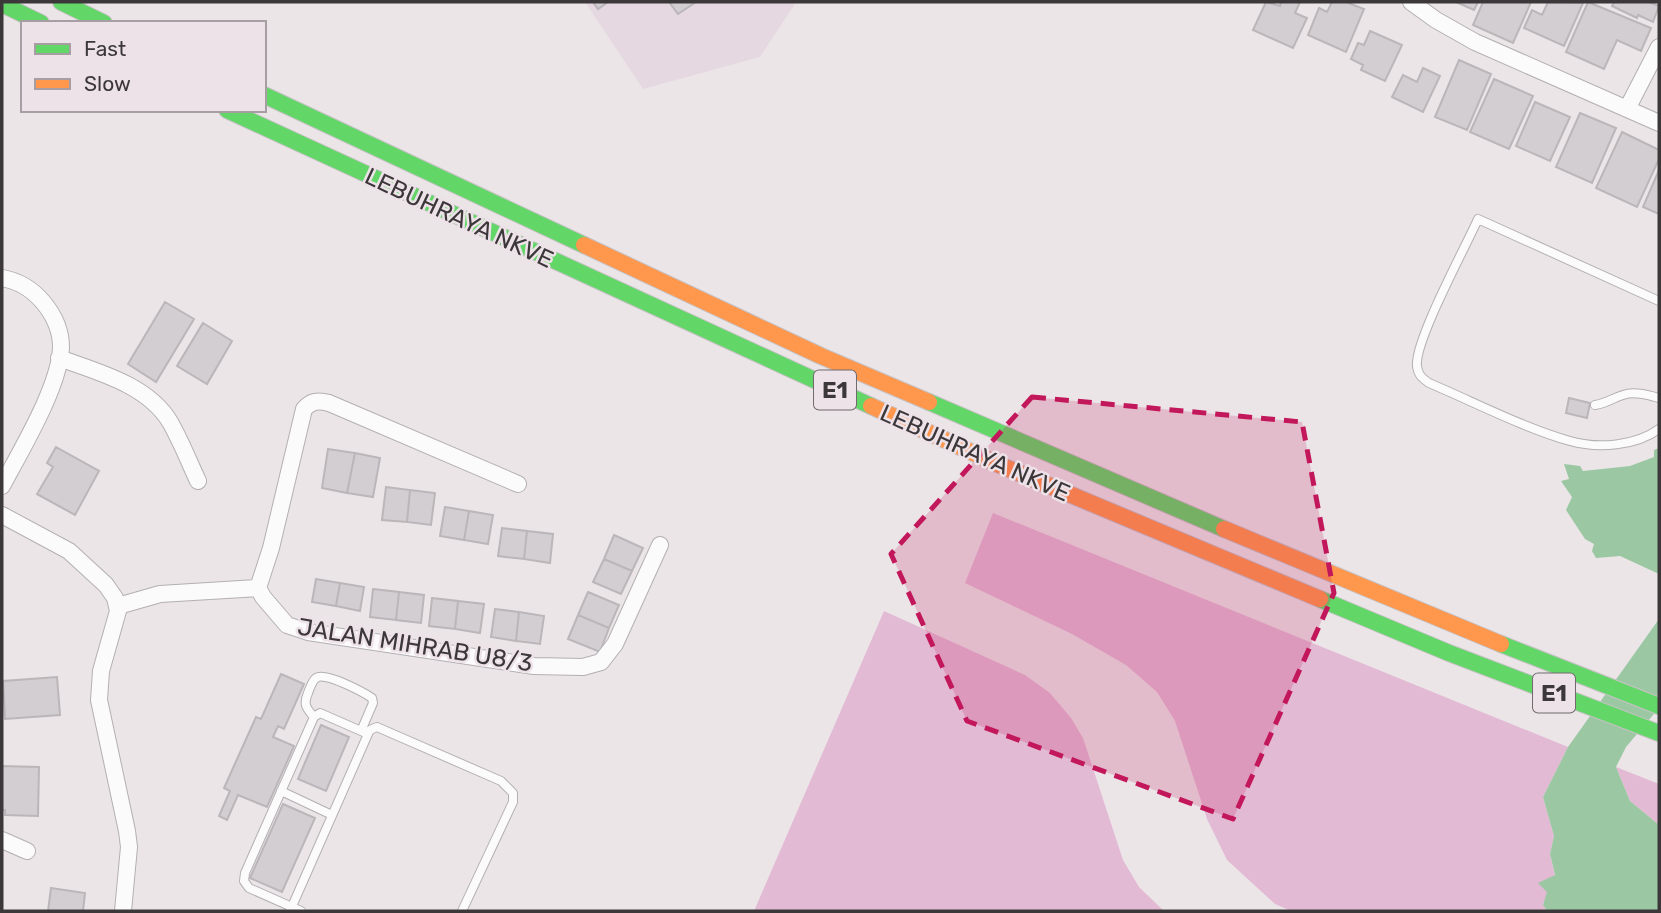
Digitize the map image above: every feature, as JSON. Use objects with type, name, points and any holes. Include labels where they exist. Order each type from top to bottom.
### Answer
[{"type":"highway","points":[[61,2],[100,21]]},
{"type":"highway","points":[[2,4],[37,21]]},
{"type":"highway","name":"LEBUHRAYA NKVE","points":[[266,96],[821,356],[1254,542],[1483,637],[1659,706]]},
{"type":"highway","name":"LEBUHRAYA NKVE","points":[[231,112],[995,463],[1450,653],[1659,733]]},
{"type":"street","points":[[1411,2],[1475,42],[1659,123]]},
{"type":"street","points":[[1627,109],[1659,47]]},
{"type":"street","points":[[2,278],[28,288],[46,305],[58,330],[61,346],[50,388],[2,486]]},
{"type":"street","points":[[59,358],[120,382],[156,404],[170,422],[198,481]]},
{"type":"street","points":[[118,606],[160,594],[258,588],[271,548],[304,409],[312,402],[329,402],[518,484]]},
{"type":"street","points":[[2,515],[69,551],[106,585],[118,606],[101,671],[99,700],[129,847],[123,911]]},
{"type":"street","name":"JALAN MIHRAB U8/3","points":[[258,588],[262,597],[287,625],[308,632],[534,666],[583,667],[601,662],[615,644],[660,545]]},
{"type":"street","points":[[2,840],[27,850]]},
{"type":"lane","points":[[1659,301],[1478,219],[1424,333],[1416,364],[1420,376],[1429,383],[1572,442],[1598,445],[1628,443],[1659,429]]},
{"type":"lane","points":[[1595,405],[1610,403],[1625,394],[1645,394],[1659,398]]},
{"type":"lane","points":[[291,909],[365,732],[372,698],[327,677],[319,676],[314,679],[304,700],[314,717]]},
{"type":"lane","points":[[301,911],[291,909],[249,887],[244,878],[314,717],[320,713],[365,732],[381,728],[501,781],[513,793],[513,802],[463,911]]},
{"type":"lane","points":[[281,791],[332,815]]},
{"type":"highlighted area","points":[[1032,397],[1302,422],[1334,593],[1233,819],[967,721],[891,554]]},
{"type":"shaded area","points":[[585,2],[796,2],[760,57],[643,89]]},
{"type":"shaded area","points":[[1659,448],[1659,574],[1620,556],[1596,558],[1592,551],[1594,544],[1585,539],[1566,510],[1572,497],[1561,481],[1569,479],[1564,464],[1580,466],[1583,471],[1630,466],[1654,457],[1654,450]]},
{"type":"shaded area","points":[[993,513],[1568,747],[1543,797],[1554,836],[1550,854],[1555,876],[1543,905],[1547,911],[1291,911],[1275,904],[1227,860],[1207,819],[1175,721],[1157,692],[1126,665],[1072,634],[965,583]]},
{"type":"shaded area","points":[[884,611],[1025,675],[1050,693],[1071,718],[1083,738],[1123,860],[1139,887],[1164,911],[754,911]]},
{"type":"shaded area","points":[[1659,619],[1659,708],[1626,747],[1616,767],[1630,801],[1659,825],[1659,911],[1547,911],[1543,905],[1547,892],[1538,883],[1555,875],[1550,854],[1554,836],[1543,797],[1568,747]]},
{"type":"shaded area","points":[[1616,767],[1659,784],[1659,825],[1630,801]]},
{"type":"building","points":[[593,2],[608,2],[598,9]]},
{"type":"building","points":[[669,2],[696,2],[678,14]]},
{"type":"building","points":[[1266,2],[1280,6],[1281,2],[1300,2],[1295,13],[1307,18],[1293,48],[1253,30]]},
{"type":"building","points":[[1332,2],[1346,2],[1364,9],[1346,52],[1308,35],[1319,8],[1327,12]]},
{"type":"building","points":[[1459,2],[1478,2],[1474,10]]},
{"type":"building","points":[[1483,2],[1531,2],[1513,43],[1473,25]]},
{"type":"building","points":[[1548,2],[1583,3],[1564,46],[1524,28],[1532,10],[1542,15]]},
{"type":"building","points":[[1588,2],[1651,28],[1641,51],[1617,40],[1604,69],[1566,52]]},
{"type":"building","points":[[1614,2],[1649,2],[1659,6],[1653,22],[1612,6]]},
{"type":"building","points":[[1370,31],[1402,45],[1385,81],[1361,70],[1363,65],[1351,59],[1358,43],[1364,45]]},
{"type":"building","points":[[1459,60],[1491,74],[1467,130],[1435,117]]},
{"type":"building","points":[[1423,68],[1440,76],[1423,112],[1392,97],[1403,75],[1417,82]]},
{"type":"building","points":[[1494,79],[1533,96],[1509,149],[1470,132]]},
{"type":"building","points":[[1535,102],[1570,117],[1550,161],[1516,146]]},
{"type":"building","points":[[1580,113],[1616,128],[1592,183],[1556,167]]},
{"type":"building","points":[[1622,132],[1659,150],[1659,159],[1637,207],[1596,188]]},
{"type":"building","points":[[1659,170],[1659,214],[1643,207]]},
{"type":"building","points":[[165,302],[194,319],[156,382],[128,364]]},
{"type":"building","points":[[203,323],[232,341],[207,384],[177,366]]},
{"type":"building","points":[[1569,398],[1590,403],[1587,418],[1566,413]]},
{"type":"building","points":[[56,447],[99,471],[75,515],[37,494],[53,467],[47,463]]},
{"type":"building","points":[[328,449],[355,453],[347,493],[322,488]]},
{"type":"building","points":[[355,453],[380,458],[373,497],[347,493]]},
{"type":"building","points":[[386,487],[410,490],[407,522],[382,520]]},
{"type":"building","points":[[410,490],[435,493],[431,525],[407,522]]},
{"type":"building","points":[[445,507],[469,511],[464,540],[440,536]]},
{"type":"building","points":[[469,511],[493,515],[488,544],[464,540]]},
{"type":"building","points":[[502,528],[527,531],[524,559],[498,556]]},
{"type":"building","points":[[527,531],[553,534],[550,563],[524,559]]},
{"type":"building","points":[[614,535],[643,548],[632,571],[604,559]]},
{"type":"building","points":[[604,559],[632,571],[621,594],[593,582]]},
{"type":"building","points":[[316,579],[340,583],[336,606],[312,602]]},
{"type":"building","points":[[340,583],[364,587],[360,611],[336,606]]},
{"type":"building","points":[[373,589],[399,592],[396,620],[370,617]]},
{"type":"building","points":[[399,592],[424,595],[421,623],[396,620]]},
{"type":"building","points":[[588,592],[619,605],[609,628],[578,615]]},
{"type":"building","points":[[432,598],[458,601],[455,629],[429,626]]},
{"type":"building","points":[[458,601],[484,604],[480,633],[455,629]]},
{"type":"building","points":[[495,609],[519,612],[516,641],[491,637]]},
{"type":"building","points":[[519,612],[544,616],[540,644],[516,641]]},
{"type":"building","points":[[578,615],[609,628],[600,652],[568,639]]},
{"type":"building","points":[[281,674],[304,684],[284,729],[278,726],[273,737],[294,746],[267,807],[238,795],[227,820],[219,816],[230,791],[224,788],[256,717],[261,719]]},
{"type":"building","points":[[57,677],[60,715],[5,719],[3,681]]},
{"type":"building","points":[[321,725],[349,737],[326,791],[298,779]]},
{"type":"building","points":[[2,766],[39,767],[38,816],[5,815],[5,810],[2,810]]},
{"type":"building","points":[[283,804],[315,818],[282,892],[250,878]]},
{"type":"building","points":[[51,888],[85,893],[83,911],[48,911]]},
{"type":"traffic: fast","points":[[61,2],[100,21]]},
{"type":"traffic: fast","points":[[2,4],[37,21]]},
{"type":"traffic: fast","points":[[266,96],[584,245]]},
{"type":"traffic: fast","points":[[231,112],[871,406]]},
{"type":"traffic: fast","points":[[929,402],[1224,529]]},
{"type":"traffic: fast","points":[[1320,599],[1449,653],[1659,733]]},
{"type":"traffic: fast","points":[[1501,644],[1659,706]]},
{"type":"traffic: slow","points":[[584,245],[821,356],[929,402]]},
{"type":"traffic: slow","points":[[871,406],[995,463],[1320,599]]},
{"type":"traffic: slow","points":[[1224,529],[1501,644]]}]
